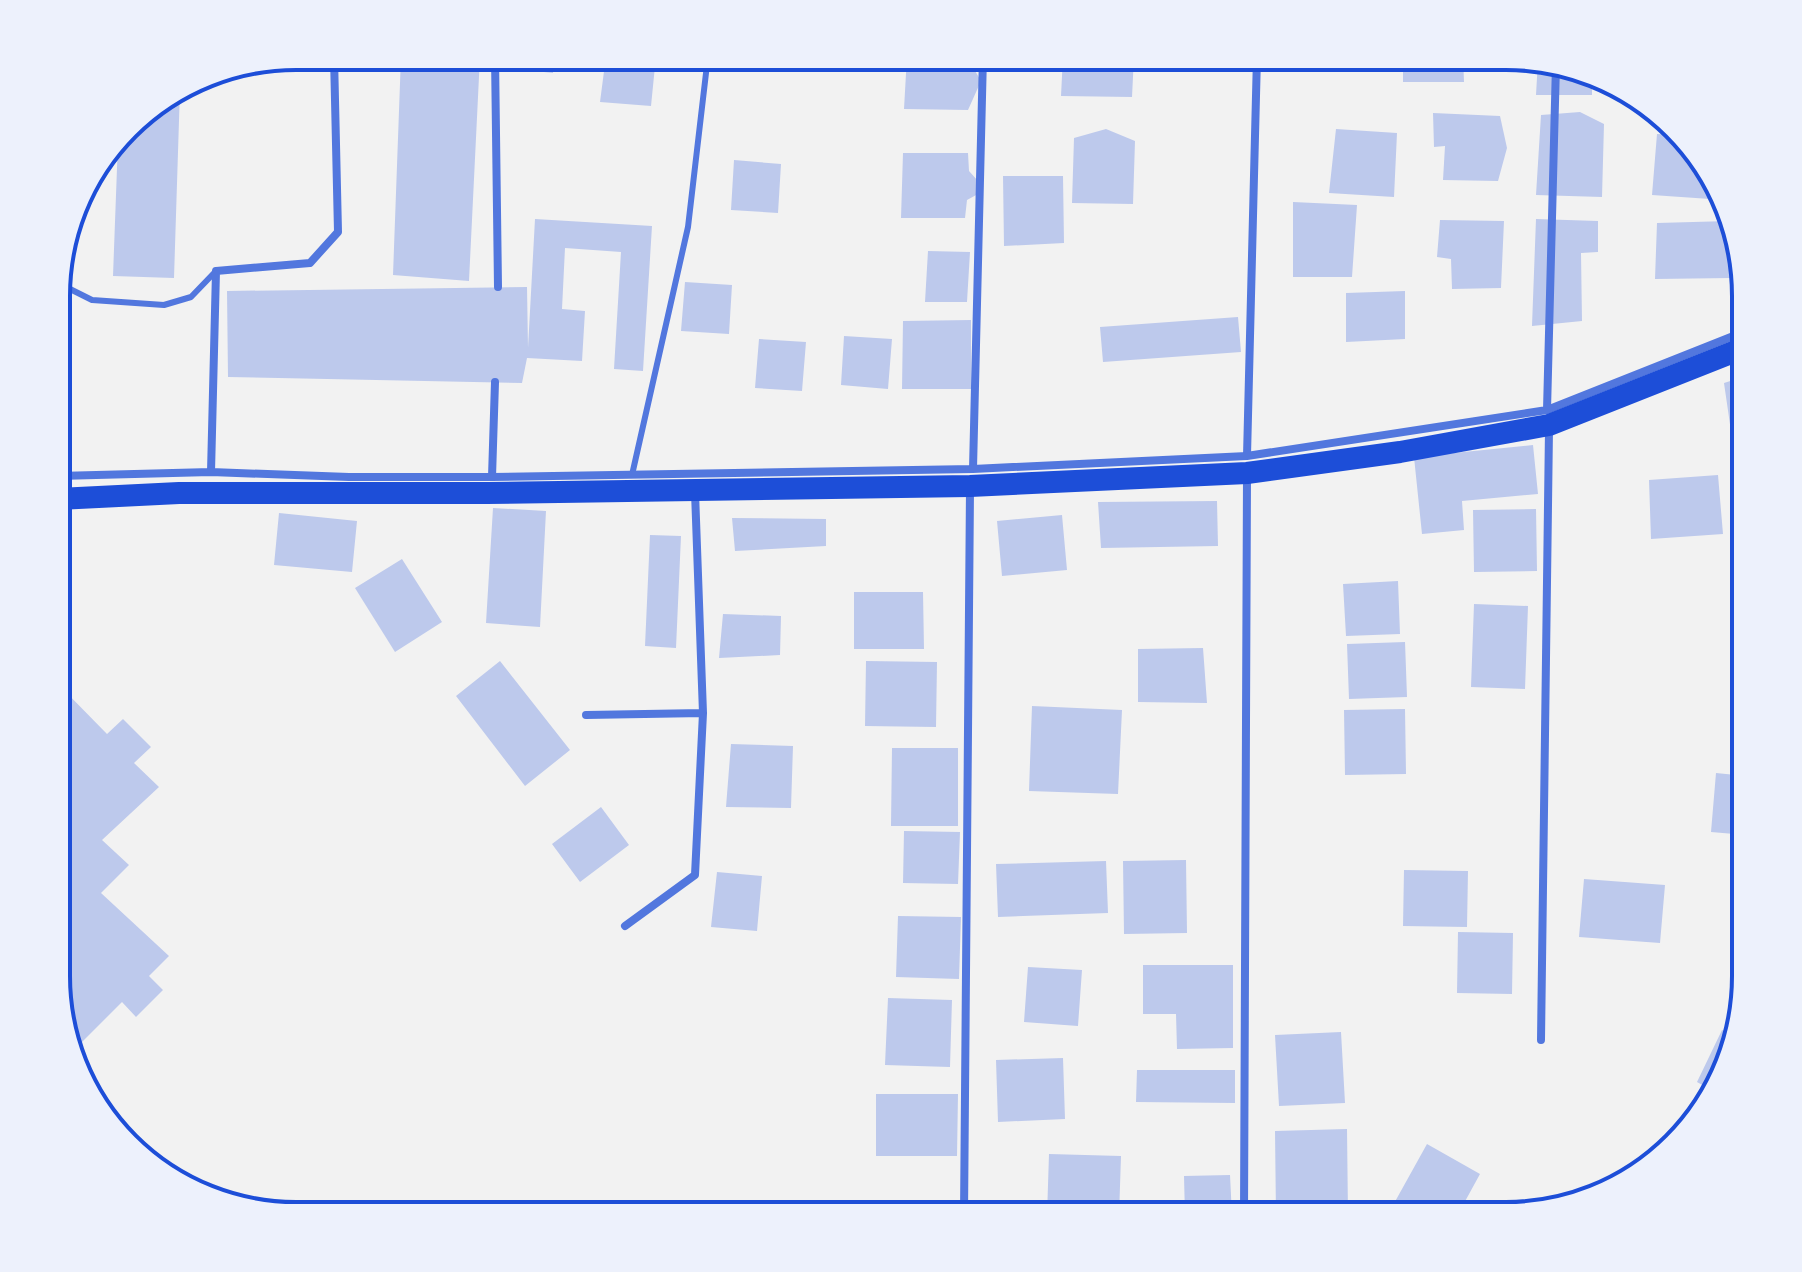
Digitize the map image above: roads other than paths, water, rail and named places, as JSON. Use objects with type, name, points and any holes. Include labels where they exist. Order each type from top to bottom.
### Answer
[{"type":"highway","points":[[70,498],[179,493],[695,491],[1247,464],[1400,452],[1548,418],[1732,352]]},
{"type":"street","points":[[211,472],[216,271],[310,263],[338,232],[334,70]]},
{"type":"street","points":[[495,70],[498,287]]},
{"type":"street","points":[[964,1202],[971,478],[983,70]]},
{"type":"street","points":[[1244,1202],[1247,464],[1257,70]]},
{"type":"street","points":[[1541,1040],[1548,418],[1556,76]]},
{"type":"street","points":[[1548,418],[1732,337]]},
{"type":"street","points":[[492,477],[495,382]]},
{"type":"street","points":[[70,476],[211,472],[349,477],[632,475],[971,478]]},
{"type":"street","points":[[625,926],[695,875],[703,713],[695,491]]},
{"type":"street","points":[[586,715],[703,713]]},
{"type":"lane","points":[[632,475],[688,227],[706,70]]},
{"type":"lane","points":[[70,290],[92,300],[164,305],[191,297],[216,271]]}]
